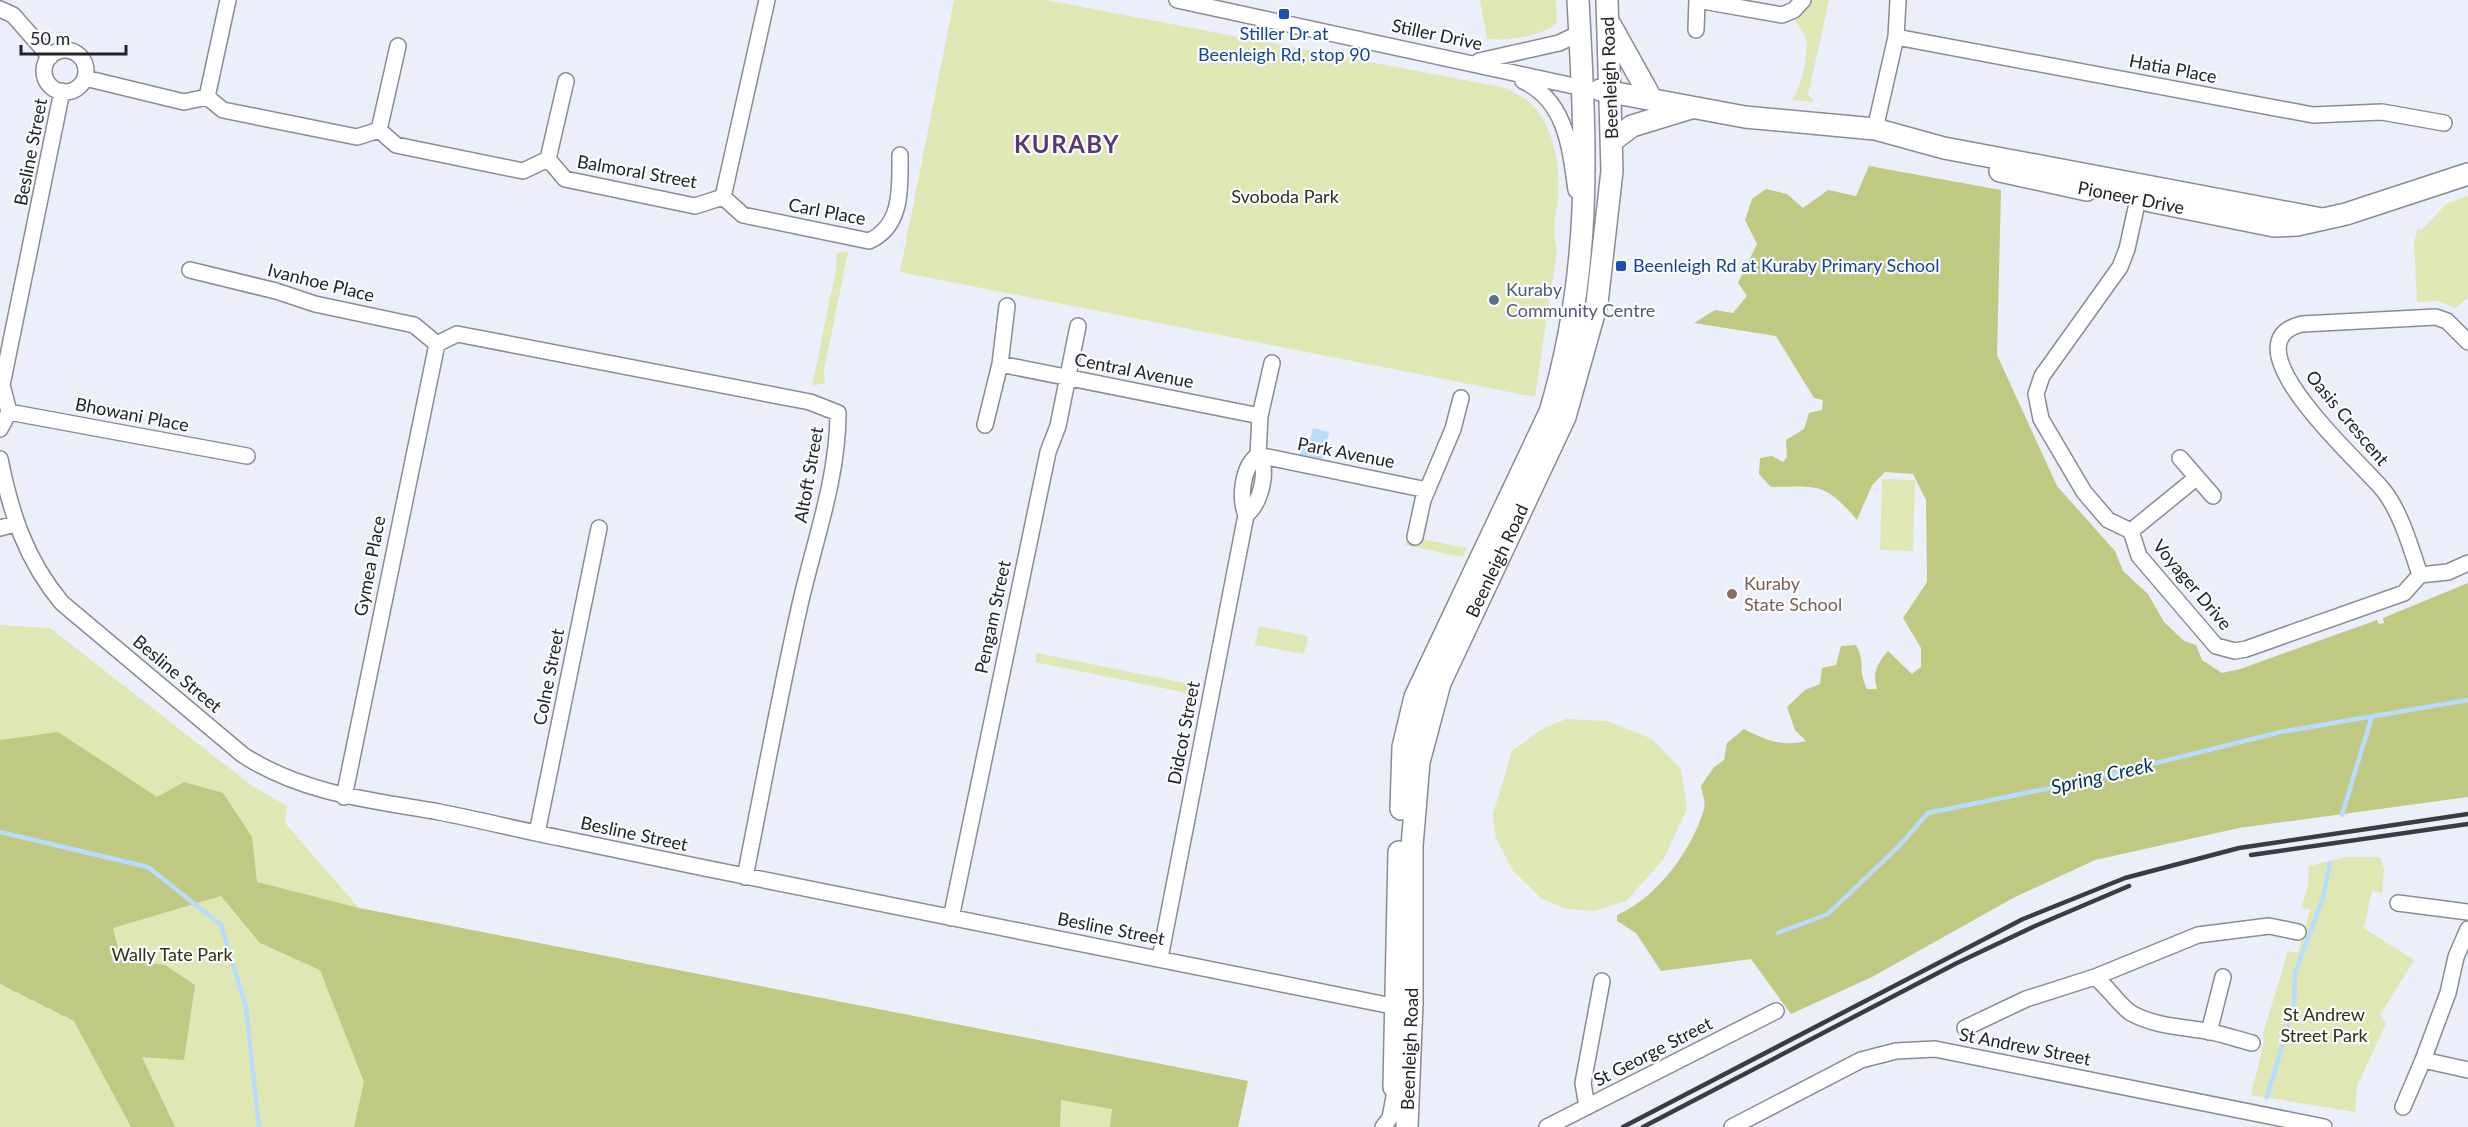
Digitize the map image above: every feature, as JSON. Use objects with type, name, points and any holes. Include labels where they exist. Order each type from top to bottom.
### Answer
[{"type":"main road","name":"Beenleigh Road","points":[[1407,1127],[1403,1004],[1403,747],[1415,697],[1551,412],[1571,328],[1584,238],[1586,161],[1578,0]]},
{"type":"main road","name":"Beenleigh Road","points":[[1394,1127],[1394,1097],[1403,1004],[1416,785],[1429,718],[1440,683],[1565,417],[1597,303],[1609,208],[1612,141],[1607,10]]},
{"type":"main road","points":[[1607,10],[1651,98]]},
{"type":"main road","name":"Pioneer Drive","points":[[1584,88],[1651,98],[1745,117],[1875,129],[1944,148],[2322,219]]},
{"type":"main road","points":[[1612,141],[1632,126],[1695,107]]},
{"type":"main road","name":"Pioneer Drive","points":[[1944,148],[2001,171],[2274,226],[2297,225],[2322,219],[2468,174]]},
{"type":"street","points":[[207,98],[228,0]]},
{"type":"street","points":[[723,197],[767,0]]},
{"type":"street","name":"Stiller Drive","points":[[1177,0],[1492,66],[1584,88]]},
{"type":"street","points":[[1696,30],[1696,0],[1782,15],[1794,10],[1803,0]]},
{"type":"street","points":[[1875,129],[1896,37],[1898,0]]},
{"type":"street","points":[[0,9],[13,15],[50,57]]},
{"type":"street","points":[[1473,62],[1559,43],[1580,33]]},
{"type":"street","name":"Hatia Place","points":[[1896,37],[2313,115],[2382,112],[2444,123]]},
{"type":"street","points":[[380,130],[398,46]]},
{"type":"street","points":[[62,50],[76,53],[85,64],[85,78],[76,89],[56,90],[47,81],[45,68],[50,57],[62,50]]},
{"type":"street","points":[[1492,66],[1536,87],[1549,99],[1557,111],[1570,149],[1584,238]]},
{"type":"street","points":[[85,78],[184,102],[207,98],[223,110],[357,137],[380,130]]},
{"type":"street","points":[[380,130],[396,145],[524,171],[548,159],[566,81]]},
{"type":"street","name":"Besline Street","points":[[9,412],[2,385],[62,91]]},
{"type":"street","name":"Carl Place","points":[[723,197],[743,215],[870,241],[883,235],[893,222],[900,185],[900,155]]},
{"type":"street","name":"Balmoral Street","points":[[548,159],[565,179],[695,206],[723,197]]},
{"type":"street","name":"Voyager Drive","points":[[2138,199],[2121,267],[2042,376],[2036,394],[2041,419],[2084,492],[2108,520],[2131,531],[2139,556],[2216,646],[2226,650],[2246,649],[2404,593],[2420,575]]},
{"type":"street","name":"Ivanhoe Place","points":[[190,270],[276,291],[315,304],[414,325],[437,344]]},
{"type":"street","points":[[985,425],[1000,364],[1007,306]]},
{"type":"street","name":"Oasis Crescent","points":[[2420,575],[2385,492],[2294,392],[2277,352],[2278,342],[2284,332],[2302,324],[2425,317],[2447,321],[2468,342]]},
{"type":"street","name":"Pengam Street","points":[[951,918],[1048,452],[1059,426],[1078,326]]},
{"type":"street","name":"Altoft Street","points":[[437,344],[457,334],[810,402],[838,413],[838,440],[814,554],[799,607],[745,877]]},
{"type":"street","name":"Gymea Place","points":[[344,797],[437,344]]},
{"type":"street","name":"Didcot Street","points":[[1160,958],[1246,515],[1241,504],[1247,469],[1258,455],[1260,416],[1272,363]]},
{"type":"street","name":"Central Avenue","points":[[1000,364],[1260,416]]},
{"type":"street","points":[[1414,537],[1427,490],[1453,429],[1461,398]]},
{"type":"street","points":[[0,429],[9,412]]},
{"type":"street","name":"Bhowani Place","points":[[9,412],[247,456]]},
{"type":"street","name":"Park Avenue","points":[[1258,455],[1427,490]]},
{"type":"street","points":[[2180,458],[2213,496]]},
{"type":"street","name":"Besline Street","points":[[0,459],[15,524],[43,580],[62,603],[243,755],[267,770],[344,797],[440,812],[745,877],[1387,1005],[1403,1004]]},
{"type":"street","points":[[2131,531],[2196,478]]},
{"type":"street","points":[[0,528],[15,524]]},
{"type":"street","name":"Colne Street","points":[[537,833],[599,528]]},
{"type":"street","points":[[2420,575],[2448,572],[2468,563]]},
{"type":"street","points":[[2398,903],[2468,912]]},
{"type":"street","points":[[1965,1028],[2026,999],[2096,977],[2198,935],[2269,926],[2298,932]]},
{"type":"street","points":[[2403,1107],[2448,993],[2456,957],[2468,929]]},
{"type":"street","points":[[2096,977],[2111,989],[2129,1012],[2166,1025],[2209,1032],[2252,1043]]},
{"type":"street","points":[[2209,1032],[2223,977]]},
{"type":"street","points":[[1587,1107],[1583,1083],[1602,981]]},
{"type":"street","name":"St George Street","points":[[1546,1127],[1776,1011]]},
{"type":"street","name":"St Andrew Street","points":[[1732,1127],[1862,1060],[1896,1051],[1935,1049],[2324,1127]]},
{"type":"street","points":[[2423,1060],[2468,1070]]},
{"type":"street","points":[[1383,1127],[1390,1118],[1394,1097]]},
{"type":"green space","name":"Svoboda Park","points":[[954,0],[1046,0],[1506,88],[1527,100],[1544,121],[1554,146],[1559,187],[1554,231],[1557,250],[1535,397],[900,272]]},
{"type":"green space","points":[[1480,0],[1556,0],[1557,22],[1543,31],[1524,37],[1487,39]]},
{"type":"green space","points":[[1811,0],[1829,0],[1808,95],[1815,102],[1791,100],[1801,80],[1806,50],[1805,36],[1795,20],[1803,15]]},
{"type":"green space","points":[[1869,166],[2001,190],[1997,355],[2057,486],[2115,551],[2123,571],[2148,594],[2164,622],[2184,641],[2196,645],[2202,660],[2222,673],[2240,669],[2377,620],[2379,624],[2384,623],[2383,618],[2468,583],[2468,797],[2239,828],[2095,860],[2015,897],[1872,977],[1791,1014],[1751,959],[1661,971],[1636,933],[1617,921],[1617,915],[1646,897],[1659,885],[1682,856],[1704,809],[1701,786],[1714,767],[1724,760],[1727,743],[1744,729],[1781,743],[1806,741],[1795,730],[1787,707],[1805,690],[1820,684],[1822,668],[1836,665],[1841,646],[1856,645],[1861,656],[1862,676],[1867,689],[1877,689],[1876,668],[1888,651],[1912,674],[1921,667],[1921,648],[1903,618],[1927,582],[1926,500],[1913,474],[1885,472],[1872,485],[1857,520],[1837,499],[1820,489],[1800,486],[1771,487],[1759,474],[1760,458],[1772,456],[1783,462],[1787,457],[1786,440],[1804,429],[1809,413],[1822,410],[1823,400],[1814,398],[1776,336],[1694,323],[1715,310],[1733,313],[1747,296],[1738,283],[1757,244],[1745,220],[1752,199],[1766,189],[1787,194],[1803,208],[1828,190],[1856,196]]},
{"type":"green space","points":[[2468,196],[2468,297],[2456,308],[2438,301],[2417,302],[2414,242],[2418,229],[2422,230],[2446,204]]},
{"type":"green space","points":[[848,252],[824,371],[825,383],[812,386],[836,269],[837,253]]},
{"type":"green space","points":[[1882,479],[1915,480],[1913,551],[1880,550]]},
{"type":"green space","points":[[1407,536],[1467,548],[1463,557],[1405,545]]},
{"type":"green space","name":"Wally Tate Park","points":[[0,625],[50,628],[251,785],[287,806],[285,823],[359,908],[1248,1081],[1238,1127],[0,1127]]},
{"type":"green space","points":[[1259,626],[1308,636],[1304,654],[1255,645]]},
{"type":"green space","points":[[1037,653],[1194,685],[1192,694],[1035,662]]},
{"type":"green space","points":[[1566,719],[1607,721],[1652,739],[1681,769],[1687,809],[1663,860],[1626,901],[1595,911],[1567,909],[1542,899],[1513,871],[1496,838],[1493,814],[1512,751],[1542,729]]},
{"type":"green space","name":"Wally Tate Park","points":[[58,732],[157,797],[184,782],[223,793],[252,837],[257,882],[359,908],[1248,1081],[1238,1127],[1110,1127],[1112,1109],[1061,1100],[1060,1127],[354,1127],[364,1082],[320,970],[260,943],[221,896],[113,928],[121,960],[165,965],[195,985],[184,1060],[142,1057],[175,1127],[131,1127],[74,1021],[0,984],[0,740]]},
{"type":"green space","name":"St Andrew Street Park","points":[[2346,857],[2380,857],[2384,869],[2382,893],[2372,891],[2364,928],[2414,960],[2380,1015],[2386,1024],[2357,1086],[2355,1112],[2251,1095],[2265,1038],[2262,1037],[2288,951],[2298,953],[2310,910],[2301,908],[2308,886],[2309,866]]},
{"type":"water","points":[[1313,428],[1329,432],[1323,459],[1300,455],[1303,439],[1310,440]]},
{"type":"waterway","name":"Spring Creek","points":[[1778,933],[1828,914],[1899,846],[1928,813],[2075,783],[2281,732],[2468,700]]},
{"type":"waterway","points":[[2342,815],[2372,716]]},
{"type":"waterway","points":[[0,832],[148,867],[221,925],[246,1007],[259,1127]]},
{"type":"waterway","points":[[2267,1097],[2294,1005],[2295,973],[2323,898],[2330,863]]},
{"type":"railway","points":[[1623,1127],[2023,919],[2125,878],[2239,848],[2468,814]]},
{"type":"railway","points":[[2251,855],[2468,824]]},
{"type":"railway","points":[[1643,1127],[1957,963],[2035,926],[2129,886]]},
{"type":"place","name":"Stiller Dr at Beenleigh Rd, stop 90","points":[[1284,14]]},
{"type":"place","name":"Beenleigh Rd at Kuraby Primary School","points":[[1621,266]]},
{"type":"place","name":"Kuraby Community Centre","points":[[1494,300]]},
{"type":"place","name":"Kuraby State School","points":[[1732,594]]},
{"type":"district","name":"KURABY","points":[[1067,145]]}]
